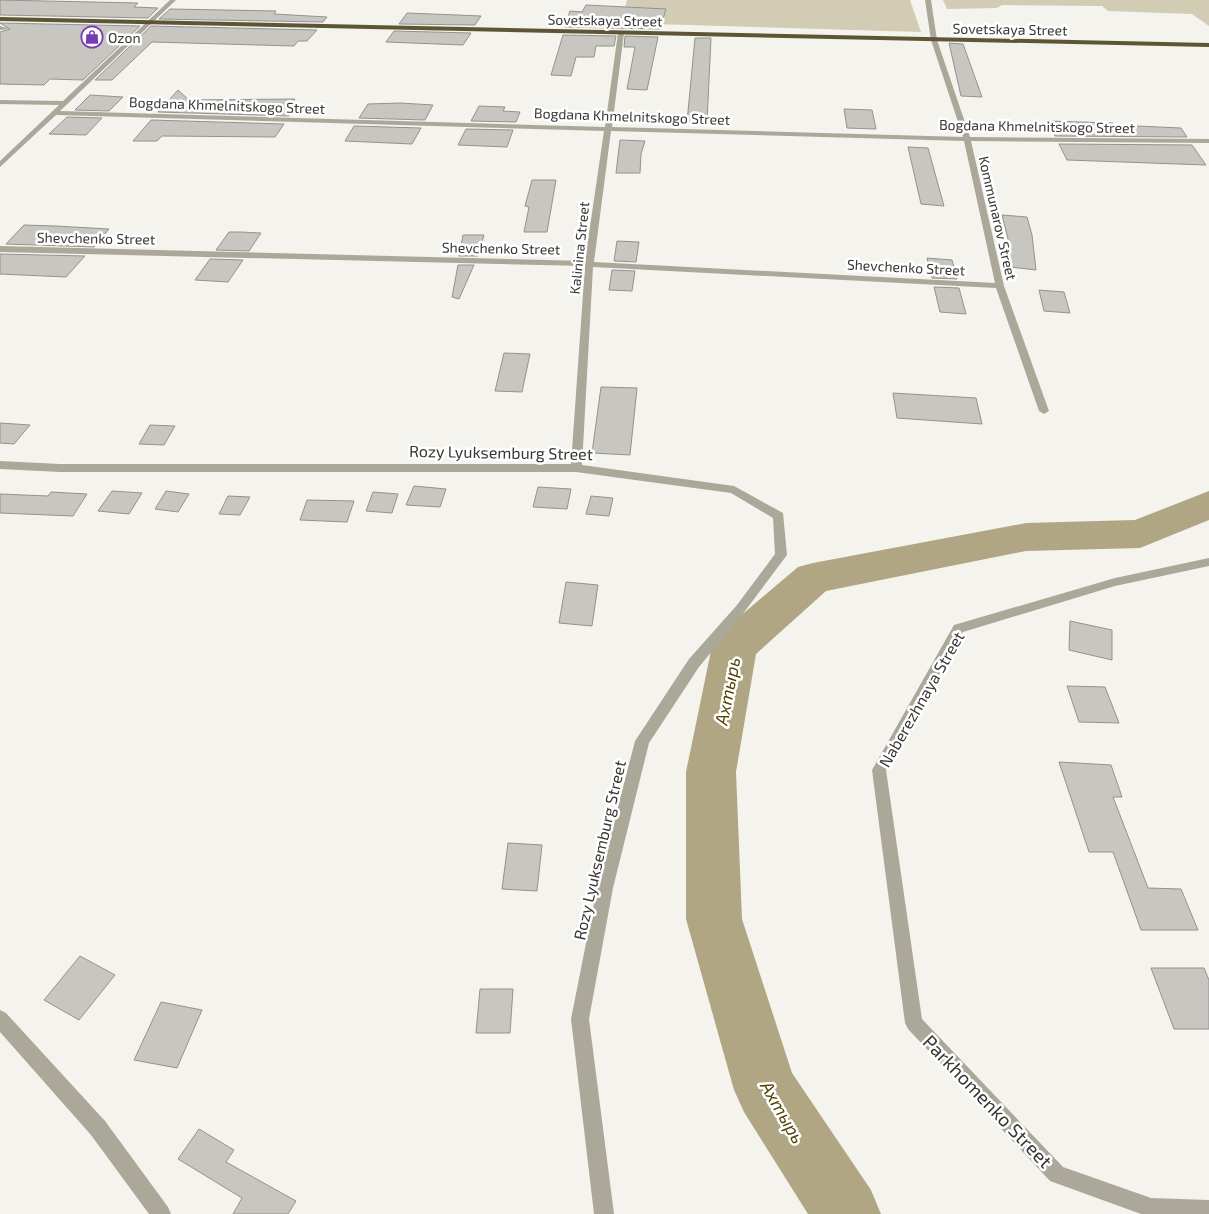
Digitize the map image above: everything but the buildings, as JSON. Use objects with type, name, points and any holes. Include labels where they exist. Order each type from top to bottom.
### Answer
[{"type":"highway","name":"Sovetskaya Street","points":[[0,19],[1209,45]]},
{"type":"street","points":[[0,165],[173,0]]},
{"type":"street","name":"Kommunarov Street","points":[[928,0],[934,40],[967,139],[1000,286],[1044,411]]},
{"type":"street","name":"Kalinina Street","points":[[576,468],[589,264],[621,33]]},
{"type":"street","points":[[0,102],[63,103]]},
{"type":"street","name":"Bogdana Khmelnitskogo Street","points":[[55,113],[967,139],[1209,141]]},
{"type":"street","name":"Shevchenko Street","points":[[0,249],[589,264],[1000,286]]},
{"type":"street","name":"Rozy Lyuksemburg Street","points":[[0,466],[60,468],[576,468],[734,490],[780,516],[781,555],[741,608],[694,663],[642,741],[605,888],[580,1019],[604,1214]]},
{"type":"street","name":"Naberezhnaya Street","points":[[914,1023],[879,770],[959,628],[1115,582],[1209,562]]},
{"type":"street","points":[[0,1019],[98,1128],[161,1214]]},
{"type":"street","name":"Parkhomenko Street","points":[[914,1023],[1057,1174],[1152,1211],[1209,1210]]},
{"type":"shaded area","points":[[627,0],[910,0],[921,32],[621,23]]},
{"type":"shaded area","points":[[943,0],[1209,0],[1209,26],[1192,14],[1108,11],[1102,6],[1002,5],[997,8],[947,9]]},
{"type":"waterway","name":"Ахтырь","points":[[847,1214],[766,1090],[714,919],[711,772],[735,646],[813,578],[1026,537],[1140,534],[1209,504]]},
{"type":"place","name":"Ozon","points":[[92,37]]}]
